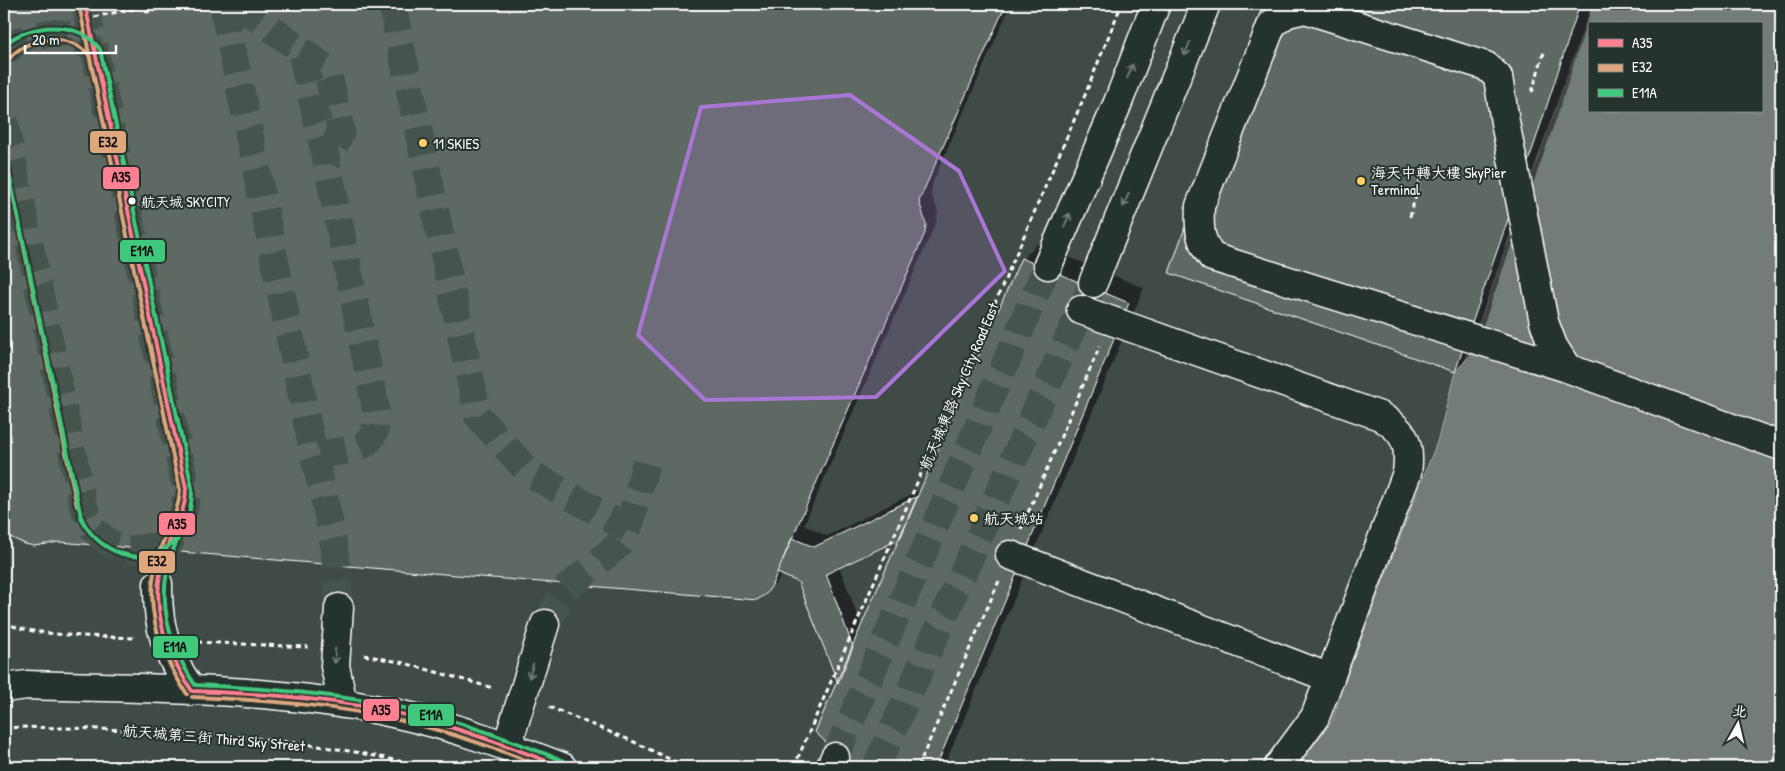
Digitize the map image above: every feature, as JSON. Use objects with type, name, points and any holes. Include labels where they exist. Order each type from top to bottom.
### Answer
[{"type":"street","points":[[1048,265],[1117,105],[1156,4]]},
{"type":"street","points":[[1093,283],[1206,4]]},
{"type":"street","points":[[1566,368],[1552,346],[1544,322],[1520,203],[1498,77],[1486,66],[1305,9],[1287,13],[1272,24],[1200,206],[1199,229],[1203,246],[1212,257],[1566,368],[1781,446]]},
{"type":"street","points":[[1081,310],[1380,416],[1395,425],[1405,439],[1410,456],[1407,473],[1315,717],[1278,767]]},
{"type":"street","points":[[1010,555],[1330,678]]},
{"type":"street","points":[[158,584],[159,621],[164,640],[174,665],[192,691]]},
{"type":"street","points":[[339,608],[335,666],[343,704]]},
{"type":"street","points":[[507,746],[545,624]]},
{"type":"street","points":[[4,672],[16,686],[192,691],[278,696],[343,704],[394,713],[507,746],[562,767]]},
{"type":"path","points":[[92,9],[118,4]]},
{"type":"path","points":[[94,16],[140,6],[147,12],[155,10],[145,4]]},
{"type":"path","name":"航天城東路 Sky City Road East","points":[[794,767],[1082,102],[1122,4]]},
{"type":"path","points":[[1529,101],[1544,52]]},
{"type":"path","points":[[1410,217],[1420,180]]},
{"type":"path","points":[[918,767],[1111,321]]},
{"type":"path","name":"航天城第三街 Third Sky Street","points":[[4,729],[128,730],[268,740],[340,749],[423,767]]},
{"type":"highlighted area","points":[[850,95],[959,171],[1005,271],[876,397],[705,400],[638,335],[701,107]]},
{"type":"shaded area","points":[[4,4],[1593,4],[1466,360],[1455,372],[1459,380],[1344,683],[1332,721],[1297,767],[4,767]]},
{"type":"shaded area","points":[[1593,4],[1755,4],[1781,11],[1781,767],[1297,767],[1332,721],[1344,683],[1438,439],[1455,372],[1466,360]]},
{"type":"building","name":"11 SKIES","points":[[4,4],[1006,4],[919,201],[926,224],[925,233],[771,587],[766,594],[757,600],[59,542],[34,546],[10,537],[4,531]]},
{"type":"building","name":"海天中轉大樓 SkyPier Terminal","points":[[1263,4],[1580,4],[1536,139],[1455,372],[1169,273]]},
{"type":"building","points":[[1755,4],[1781,4],[1781,11]]},
{"type":"building","name":"航天城站","points":[[1021,258],[1129,303],[936,767],[852,767],[815,732]]},
{"type":"building","points":[[918,496],[900,539],[826,574],[853,647],[838,683],[798,582],[777,573],[792,538],[814,547]]},
{"type":"tunnel","points":[[85,4],[186,489],[183,513],[164,556],[158,584]]},
{"type":"tunnel","points":[[223,4],[314,456],[331,531],[339,608]]},
{"type":"tunnel","points":[[237,4],[301,50],[327,163],[375,404],[376,420],[374,432],[369,440],[353,449],[314,456]]},
{"type":"tunnel","points":[[392,4],[478,416],[528,472],[628,529]]},
{"type":"tunnel","points":[[4,55],[9,49],[24,39],[51,33],[72,36],[94,51]]},
{"type":"tunnel","points":[[301,50],[327,69],[341,131],[327,163]]},
{"type":"tunnel","points":[[4,120],[83,505],[94,530],[110,544],[130,550],[160,546],[174,533]]},
{"type":"tunnel","points":[[835,757],[1048,265]]},
{"type":"tunnel","points":[[876,767],[1093,283]]},
{"type":"tunnel","points":[[545,624],[567,588],[617,546],[627,533],[649,452]]},
{"type":"transit line","name":"A35","points":[[85,4],[186,489],[184,506],[166,550],[158,588],[161,624],[166,641],[173,658],[192,691]]},
{"type":"transit line","name":"E32","points":[[79,5],[180,490],[175,512],[155,567],[152,586],[155,624],[160,642],[167,660],[187,694]]},
{"type":"transit line","name":"E11A","points":[[4,45],[26,32],[53,28],[67,29],[79,33],[91,39],[100,49],[192,488],[190,510],[186,524],[173,542],[161,551],[148,556],[121,554],[108,548],[88,529],[81,517],[4,150]]},
{"type":"transit line","name":"E32","points":[[9,59],[26,45],[37,42],[59,40],[70,43],[89,55],[96,87]]},
{"type":"transit line","name":"E32","points":[[4,150],[77,506]]},
{"type":"transit line","name":"E11A","points":[[190,512],[173,550],[168,568],[165,603],[171,637],[195,685],[305,693],[386,704],[471,727],[564,761]]},
{"type":"transit line","name":"A35","points":[[192,691],[304,698],[387,711],[433,722],[507,746],[562,767]]},
{"type":"transit line","name":"E32","points":[[192,697],[302,704],[384,717],[445,732],[545,767]]},
{"type":"place","name":"11 SKIES","points":[[423,143]]},
{"type":"place","name":"海天中轉大樓 SkyPier Terminal","points":[[1361,181]]},
{"type":"place","name":"航天城 SKYCITY","points":[[132,201]]},
{"type":"place","name":"航天城站","points":[[974,518]]}]
